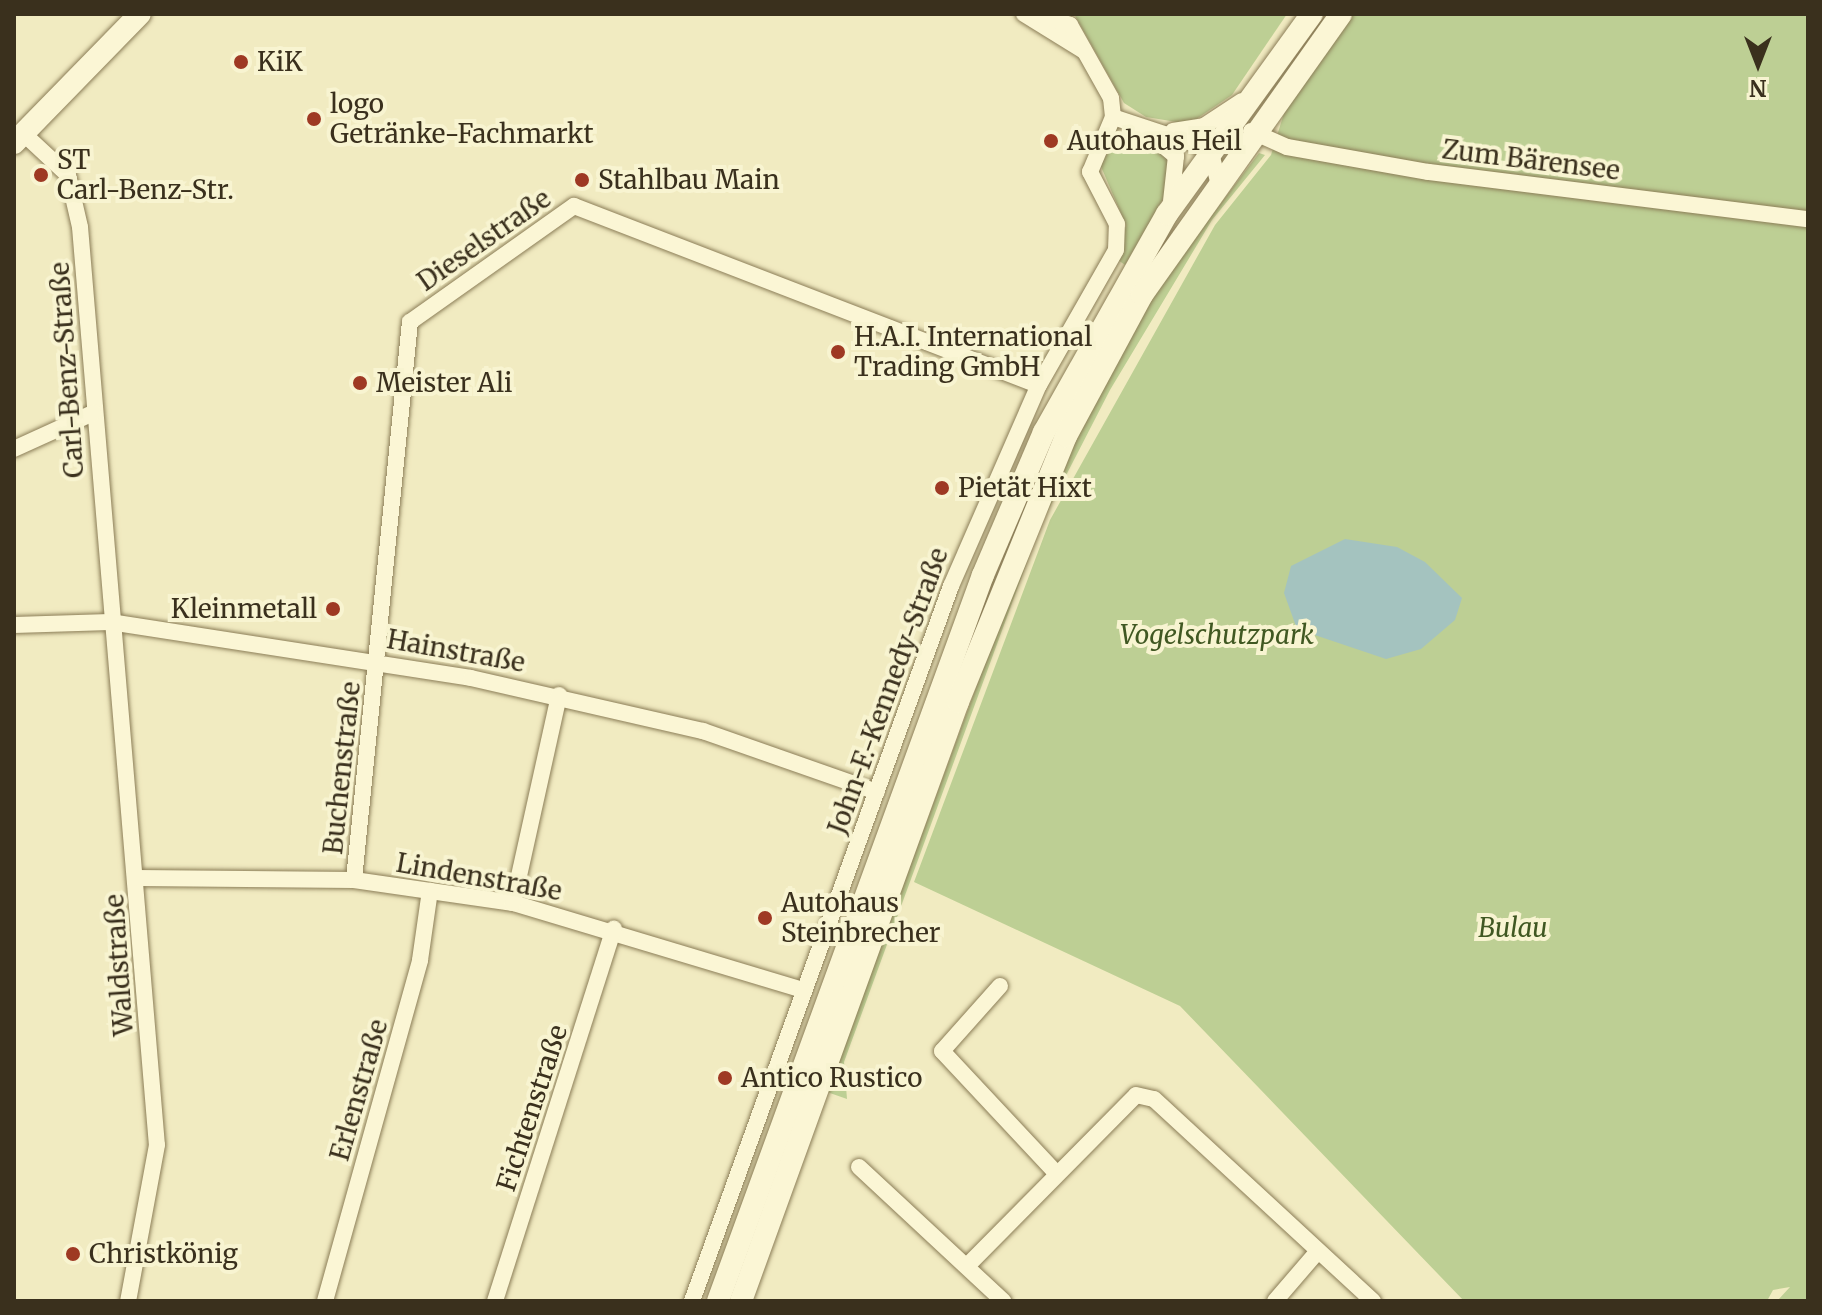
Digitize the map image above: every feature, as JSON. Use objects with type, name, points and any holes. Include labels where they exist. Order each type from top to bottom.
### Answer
[{"type":"main road","points":[[19,139],[140,14]]},
{"type":"main road","points":[[718,1301],[995,546],[1044,432],[1167,214],[1210,149],[1312,14]]},
{"type":"main road","points":[[741,1301],[1040,493],[1142,295],[1251,131],[1341,14]]},
{"type":"street","points":[[1024,14],[1086,52]]},
{"type":"street","points":[[1040,14],[1070,25],[1107,89],[1113,117]]},
{"type":"street","points":[[1113,117],[1168,131],[1210,149],[1251,131],[1255,90]]},
{"type":"street","points":[[1168,131],[1204,126],[1255,90]]},
{"type":"street","points":[[1113,117],[1158,137],[1176,156],[1167,214]]},
{"type":"street","name":"John-F.-Kennedy-Straße","points":[[692,1301],[951,586],[1039,385],[1116,250],[1117,224],[1090,172],[1113,117]]},
{"type":"street","name":"Zum Bärensee","points":[[1251,131],[1287,147],[1444,174],[1808,219]]},
{"type":"street","name":"Carl-Benz-Straße","points":[[19,139],[68,175],[80,227],[110,622]]},
{"type":"street","points":[[1210,149],[1218,182]]},
{"type":"street","name":"Dieselstraße","points":[[377,660],[410,322],[574,206],[1039,385]]},
{"type":"street","points":[[14,449],[93,413]]},
{"type":"street","name":"Hainstraße","points":[[14,625],[110,622],[377,660],[559,695],[703,731],[877,792]]},
{"type":"street","name":"Waldstraße","points":[[110,622],[137,878],[157,1158],[128,1301]]},
{"type":"street","name":"Buchenstraße","points":[[354,880],[377,660]]},
{"type":"street","points":[[513,903],[559,695]]},
{"type":"street","name":"Lindenstraße","points":[[137,878],[354,880],[513,903],[614,929],[803,990]]},
{"type":"street","name":"Erlenstraße","points":[[325,1301],[420,960],[430,891]]},
{"type":"street","name":"Fichtenstraße","points":[[495,1301],[614,929]]},
{"type":"street","points":[[1000,986],[942,1051],[1057,1174]]},
{"type":"street","points":[[967,1266],[1122,1102],[1154,1099],[1373,1301]]},
{"type":"street","points":[[859,1167],[1003,1301]]},
{"type":"street","points":[[1275,1301],[1318,1251]]},
{"type":"green space","points":[[1074,14],[1287,14],[1232,95],[1189,124],[1146,117],[1124,103]]},
{"type":"green space","name":"Bulau","points":[[1352,14],[1808,14],[1808,1301],[1777,1301],[1790,1287],[1773,1290],[1767,1301],[1464,1301],[1180,1006],[914,882],[1050,520],[1215,225],[1271,155],[1290,94]]},
{"type":"green space","points":[[1127,136],[1166,153],[1171,185],[1125,265],[1118,260],[1126,225],[1099,162]]},
{"type":"green space","points":[[1259,153],[1265,155],[1212,220],[1110,390],[1041,524],[844,1062],[847,1099],[827,1092],[1047,495],[1149,298]]},
{"type":"water","points":[[1345,539],[1397,547],[1425,562],[1462,598],[1455,620],[1421,649],[1386,659],[1297,629],[1284,593],[1291,566]]},
{"type":"place","name":"KiK","points":[[241,62]]},
{"type":"place","name":"logo Getränke-Fachmarkt","points":[[314,119]]},
{"type":"place","name":"Autohaus Heil","points":[[1051,141]]},
{"type":"place","name":"ST Carl-Benz-Str.","points":[[41,175]]},
{"type":"place","name":"Stahlbau Main","points":[[582,180]]},
{"type":"place","name":"H.A.I. International Trading GmbH","points":[[838,352]]},
{"type":"place","name":"Meister Ali","points":[[360,383]]},
{"type":"place","name":"Pietät Hixt","points":[[942,488]]},
{"type":"place","name":"Kleinmetall","points":[[333,609]]},
{"type":"place","name":"Autohaus Steinbrecher","points":[[765,918]]},
{"type":"place","name":"Antico Rustico","points":[[725,1078]]},
{"type":"place","name":"Christkönig","points":[[73,1254]]},
{"type":"park label","name":"Vogelschutzpark","points":[[1217,635]]}]
